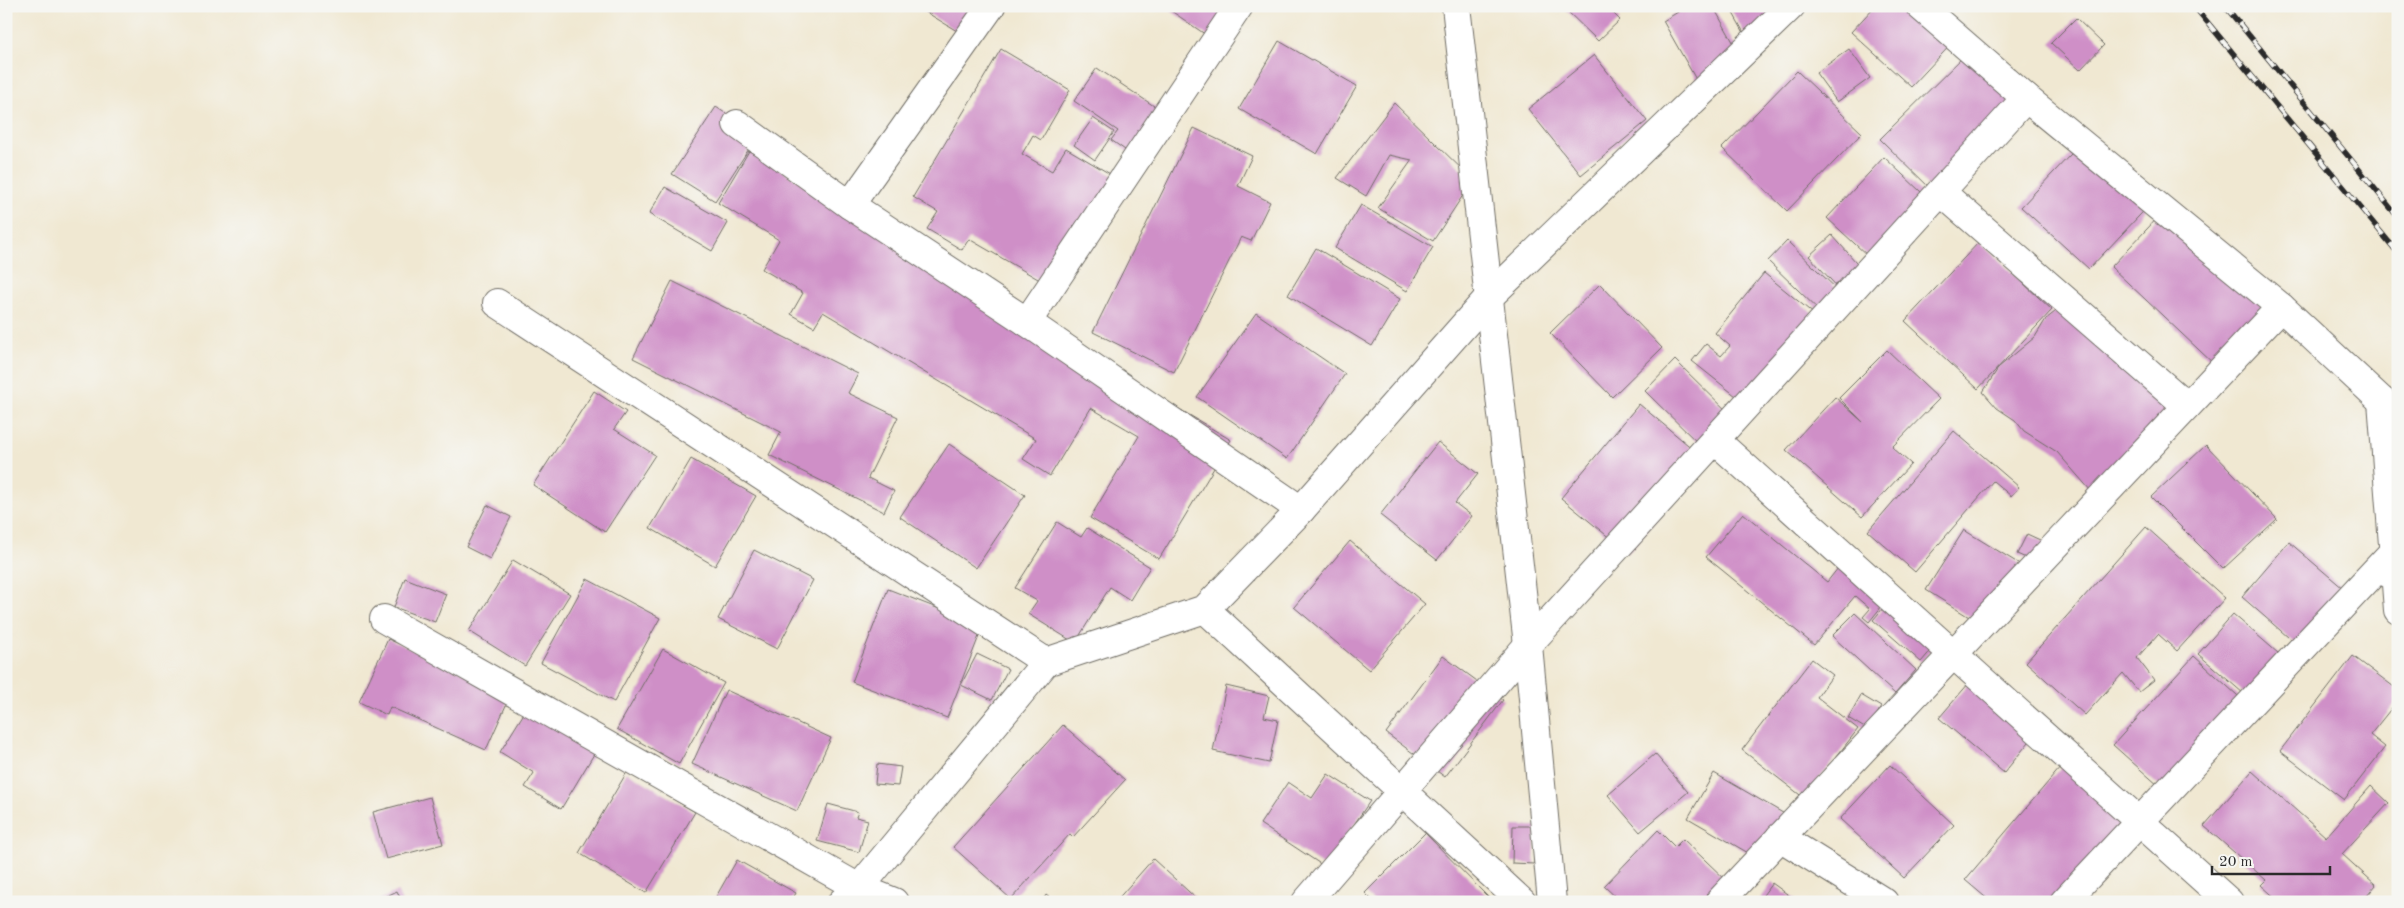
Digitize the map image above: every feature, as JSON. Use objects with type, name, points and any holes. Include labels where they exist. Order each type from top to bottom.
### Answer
[{"type":"street","points":[[850,205],[991,6]]},
{"type":"street","points":[[1027,322],[1239,6]]},
{"type":"street","points":[[850,895],[1046,662],[1205,609],[1302,510],[1489,297],[1791,6]]},
{"type":"street","points":[[1920,6],[2026,98],[2281,307],[2390,408],[2392,553],[2398,610]]},
{"type":"street","points":[[1460,9],[1489,297],[1528,645],[1552,902]]},
{"type":"street","points":[[1306,902],[1528,645],[2026,98]]},
{"type":"street","points":[[737,124],[850,205],[1027,322],[1302,510]]},
{"type":"street","points":[[1941,192],[2187,406]]},
{"type":"street","points":[[498,303],[1046,662]]},
{"type":"street","points":[[1719,902],[2281,307]]},
{"type":"street","points":[[1715,440],[2228,902]]},
{"type":"street","points":[[2064,902],[2392,553]]},
{"type":"street","points":[[1205,609],[1522,902]]},
{"type":"street","points":[[384,619],[850,895],[894,902]]},
{"type":"street","points":[[1780,837],[1884,902]]},
{"type":"building","points":[[916,6],[991,6],[970,39]]},
{"type":"building","points":[[1164,6],[1234,6],[1212,39]]},
{"type":"building","points":[[1562,6],[1606,6],[1620,20],[1598,41]]},
{"type":"building","points":[[1688,6],[1713,6],[1742,58],[1698,83],[1663,21]]},
{"type":"building","points":[[1729,6],[1784,6],[1747,38]]},
{"type":"building","points":[[1875,6],[1921,6],[1956,39],[1911,87],[1851,32]]},
{"type":"building","points":[[2076,18],[2104,45],[2080,70],[2051,43]]},
{"type":"building","points":[[1279,41],[1357,86],[1317,154],[1239,109]]},
{"type":"building","points":[[1977,43],[2034,100],[1938,196],[1880,139]]},
{"type":"building","points":[[1001,49],[1070,90],[1041,140],[1033,135],[1022,154],[1052,171],[1066,148],[1122,181],[1057,290],[969,239],[962,250],[927,229],[938,212],[913,197]]},
{"type":"building","points":[[1849,49],[1870,78],[1837,102],[1816,73]]},
{"type":"building","points":[[1594,55],[1647,121],[1581,175],[1528,109]]},
{"type":"building","points":[[1097,68],[1172,118],[1142,162],[1111,140],[1118,131],[1074,101]]},
{"type":"building","points":[[1797,71],[1862,133],[1787,211],[1722,148]]},
{"type":"building","points":[[1394,103],[1473,180],[1433,241],[1378,208],[1412,160],[1389,155],[1366,196],[1337,178]]},
{"type":"building","points":[[716,107],[758,135],[715,201],[672,174]]},
{"type":"building","points":[[1093,118],[1114,132],[1095,160],[1074,145]]},
{"type":"building","points":[[1194,128],[1252,156],[1238,186],[1270,202],[1251,241],[1241,237],[1174,372],[1093,332]]},
{"type":"building","points":[[2087,137],[2155,199],[2089,269],[2021,207]]},
{"type":"building","points":[[749,151],[1231,440],[1159,559],[1090,518],[1139,436],[1091,408],[1050,476],[1023,459],[1036,439],[823,312],[814,327],[791,314],[803,293],[762,269],[779,240],[718,203]]},
{"type":"building","points":[[1884,157],[1939,209],[1882,269],[1827,218]]},
{"type":"building","points":[[665,187],[728,223],[712,251],[649,214]]},
{"type":"building","points":[[1361,205],[1433,247],[1407,291],[1335,248]]},
{"type":"building","points":[[2164,211],[2269,310],[2216,366],[2111,267]]},
{"type":"building","points":[[1832,235],[1864,271],[1841,291],[1809,256]]},
{"type":"building","points":[[1787,241],[1845,297],[1826,317],[1768,261]]},
{"type":"building","points":[[1979,242],[2052,310],[1978,389],[1905,321]]},
{"type":"building","points":[[1316,248],[1400,299],[1372,346],[1288,295]]},
{"type":"building","points":[[1764,273],[1820,319],[1751,408],[1692,361],[1706,344],[1721,356],[1730,346],[1715,333]]},
{"type":"building","points":[[672,281],[858,374],[848,393],[898,417],[868,478],[894,491],[884,512],[769,455],[781,432],[633,358]]},
{"type":"building","points":[[1600,284],[1662,348],[1612,397],[1550,333]]},
{"type":"building","points":[[2065,304],[2150,387],[2176,417],[2098,499],[2057,452],[2024,431],[2015,420],[1997,408],[1983,392],[1999,367],[2035,337],[2046,319]]},
{"type":"building","points":[[1256,313],[1345,374],[1287,459],[1197,397]]},
{"type":"building","points":[[1887,350],[1939,399],[1892,447],[1911,464],[1862,517],[1786,450],[1835,397],[1863,422],[1839,398]]},
{"type":"building","points":[[1675,360],[1739,423],[1709,454],[1645,391]]},
{"type":"building","points":[[594,391],[626,412],[614,429],[655,455],[605,532],[533,485]]},
{"type":"building","points":[[1639,404],[1706,460],[1628,553],[1561,498]]},
{"type":"building","points":[[1954,431],[2019,487],[2011,496],[1993,481],[1915,572],[1868,531]]},
{"type":"building","points":[[1438,442],[1478,474],[1455,503],[1472,516],[1437,560],[1380,515]]},
{"type":"building","points":[[949,444],[1025,495],[976,568],[900,517]]},
{"type":"building","points":[[2206,445],[2277,519],[2223,569],[2151,497]]},
{"type":"building","points":[[691,459],[756,496],[715,566],[650,528]]},
{"type":"building","points":[[487,505],[511,517],[490,559],[466,547]]},
{"type":"building","points":[[1743,513],[1827,582],[1842,563],[1887,600],[1869,622],[1863,617],[1870,609],[1855,596],[1814,645],[1706,557]]},
{"type":"building","points":[[1057,522],[1081,537],[1087,528],[1150,567],[1130,600],[1110,587],[1075,643],[1028,614],[1037,601],[1015,588]]},
{"type":"building","points":[[2146,527],[2225,598],[2177,651],[2158,634],[2137,658],[2154,680],[2139,692],[2123,673],[2085,715],[2026,662]]},
{"type":"building","points":[[1964,530],[2031,571],[1993,632],[1926,590]]},
{"type":"building","points":[[2027,534],[2053,546],[2044,566],[2017,554]]},
{"type":"building","points":[[1350,541],[1425,604],[1369,670],[1294,607]]},
{"type":"building","points":[[2289,542],[2344,589],[2296,644],[2242,597]]},
{"type":"building","points":[[754,550],[813,580],[777,649],[718,619]]},
{"type":"building","points":[[513,560],[570,594],[525,666],[469,631]]},
{"type":"building","points":[[405,578],[446,594],[435,622],[394,607]]},
{"type":"building","points":[[587,579],[660,618],[614,702],[541,663]]},
{"type":"building","points":[[888,589],[983,626],[947,718],[852,682]]},
{"type":"building","points":[[1897,592],[1945,634],[1921,662],[1873,620]]},
{"type":"building","points":[[1855,613],[1916,670],[1895,694],[1832,636]]},
{"type":"building","points":[[2233,614],[2286,660],[2251,700],[2198,654]]},
{"type":"building","points":[[388,639],[511,694],[486,750],[390,707],[387,715],[359,702]]},
{"type":"building","points":[[663,649],[724,683],[679,764],[617,729]]},
{"type":"building","points":[[977,654],[1008,669],[992,700],[961,685]]},
{"type":"building","points":[[1443,656],[1503,700],[1445,777],[1386,733]]},
{"type":"building","points":[[2194,656],[2248,705],[2168,794],[2113,745]]},
{"type":"building","points":[[2353,656],[2398,690],[2398,700],[2370,735],[2385,747],[2344,800],[2280,751]]},
{"type":"building","points":[[1812,659],[1833,675],[1817,697],[1858,729],[1804,798],[1742,750]]},
{"type":"building","points":[[1969,683],[2033,737],[2004,773],[1939,718]]},
{"type":"building","points":[[1226,686],[1269,696],[1264,717],[1278,720],[1269,763],[1213,751]]},
{"type":"building","points":[[726,690],[831,738],[797,811],[692,764]]},
{"type":"building","points":[[1861,695],[1881,707],[1868,730],[1848,718]]},
{"type":"building","points":[[531,702],[600,744],[561,809],[525,787],[534,773],[500,752]]},
{"type":"building","points":[[1063,725],[1125,780],[1073,837],[1070,834],[1011,899],[953,847]]},
{"type":"building","points":[[1655,754],[1688,792],[1640,832],[1608,795]]},
{"type":"building","points":[[2066,761],[2133,818],[2063,902],[1991,902],[1965,880]]},
{"type":"building","points":[[877,764],[901,767],[898,786],[875,784]]},
{"type":"building","points":[[1890,765],[1954,825],[1904,878],[1840,819]]},
{"type":"building","points":[[2252,771],[2326,837],[2371,786],[2389,803],[2342,854],[2376,885],[2362,902],[2280,902],[2261,885],[2266,880],[2204,826]]},
{"type":"building","points":[[627,772],[695,812],[646,893],[579,853]]},
{"type":"building","points":[[1714,773],[1788,816],[1762,861],[1688,818]]},
{"type":"building","points":[[1328,774],[1370,801],[1325,867],[1260,824],[1288,782],[1312,798]]},
{"type":"building","points":[[430,797],[443,844],[386,859],[373,812]]},
{"type":"building","points":[[828,804],[858,812],[856,817],[868,820],[859,852],[817,841]]},
{"type":"building","points":[[1513,826],[1536,826],[1534,864],[1512,863]]},
{"type":"building","points":[[1658,830],[1675,847],[1683,839],[1728,882],[1709,902],[1621,902],[1604,886]]},
{"type":"building","points":[[1425,833],[1493,902],[1374,902],[1365,893]]},
{"type":"building","points":[[1153,859],[1200,902],[1115,902]]},
{"type":"building","points":[[737,860],[796,893],[791,902],[713,902]]},
{"type":"building","points":[[1772,883],[1798,902],[1758,902]]},
{"type":"building","points":[[397,891],[402,902],[375,902]]},
{"type":"building","points":[[1046,895],[1055,902],[1042,902]]},
{"type":"railway","points":[[2194,6],[2398,253]]},
{"type":"railway","points":[[2225,6],[2398,217]]}]
